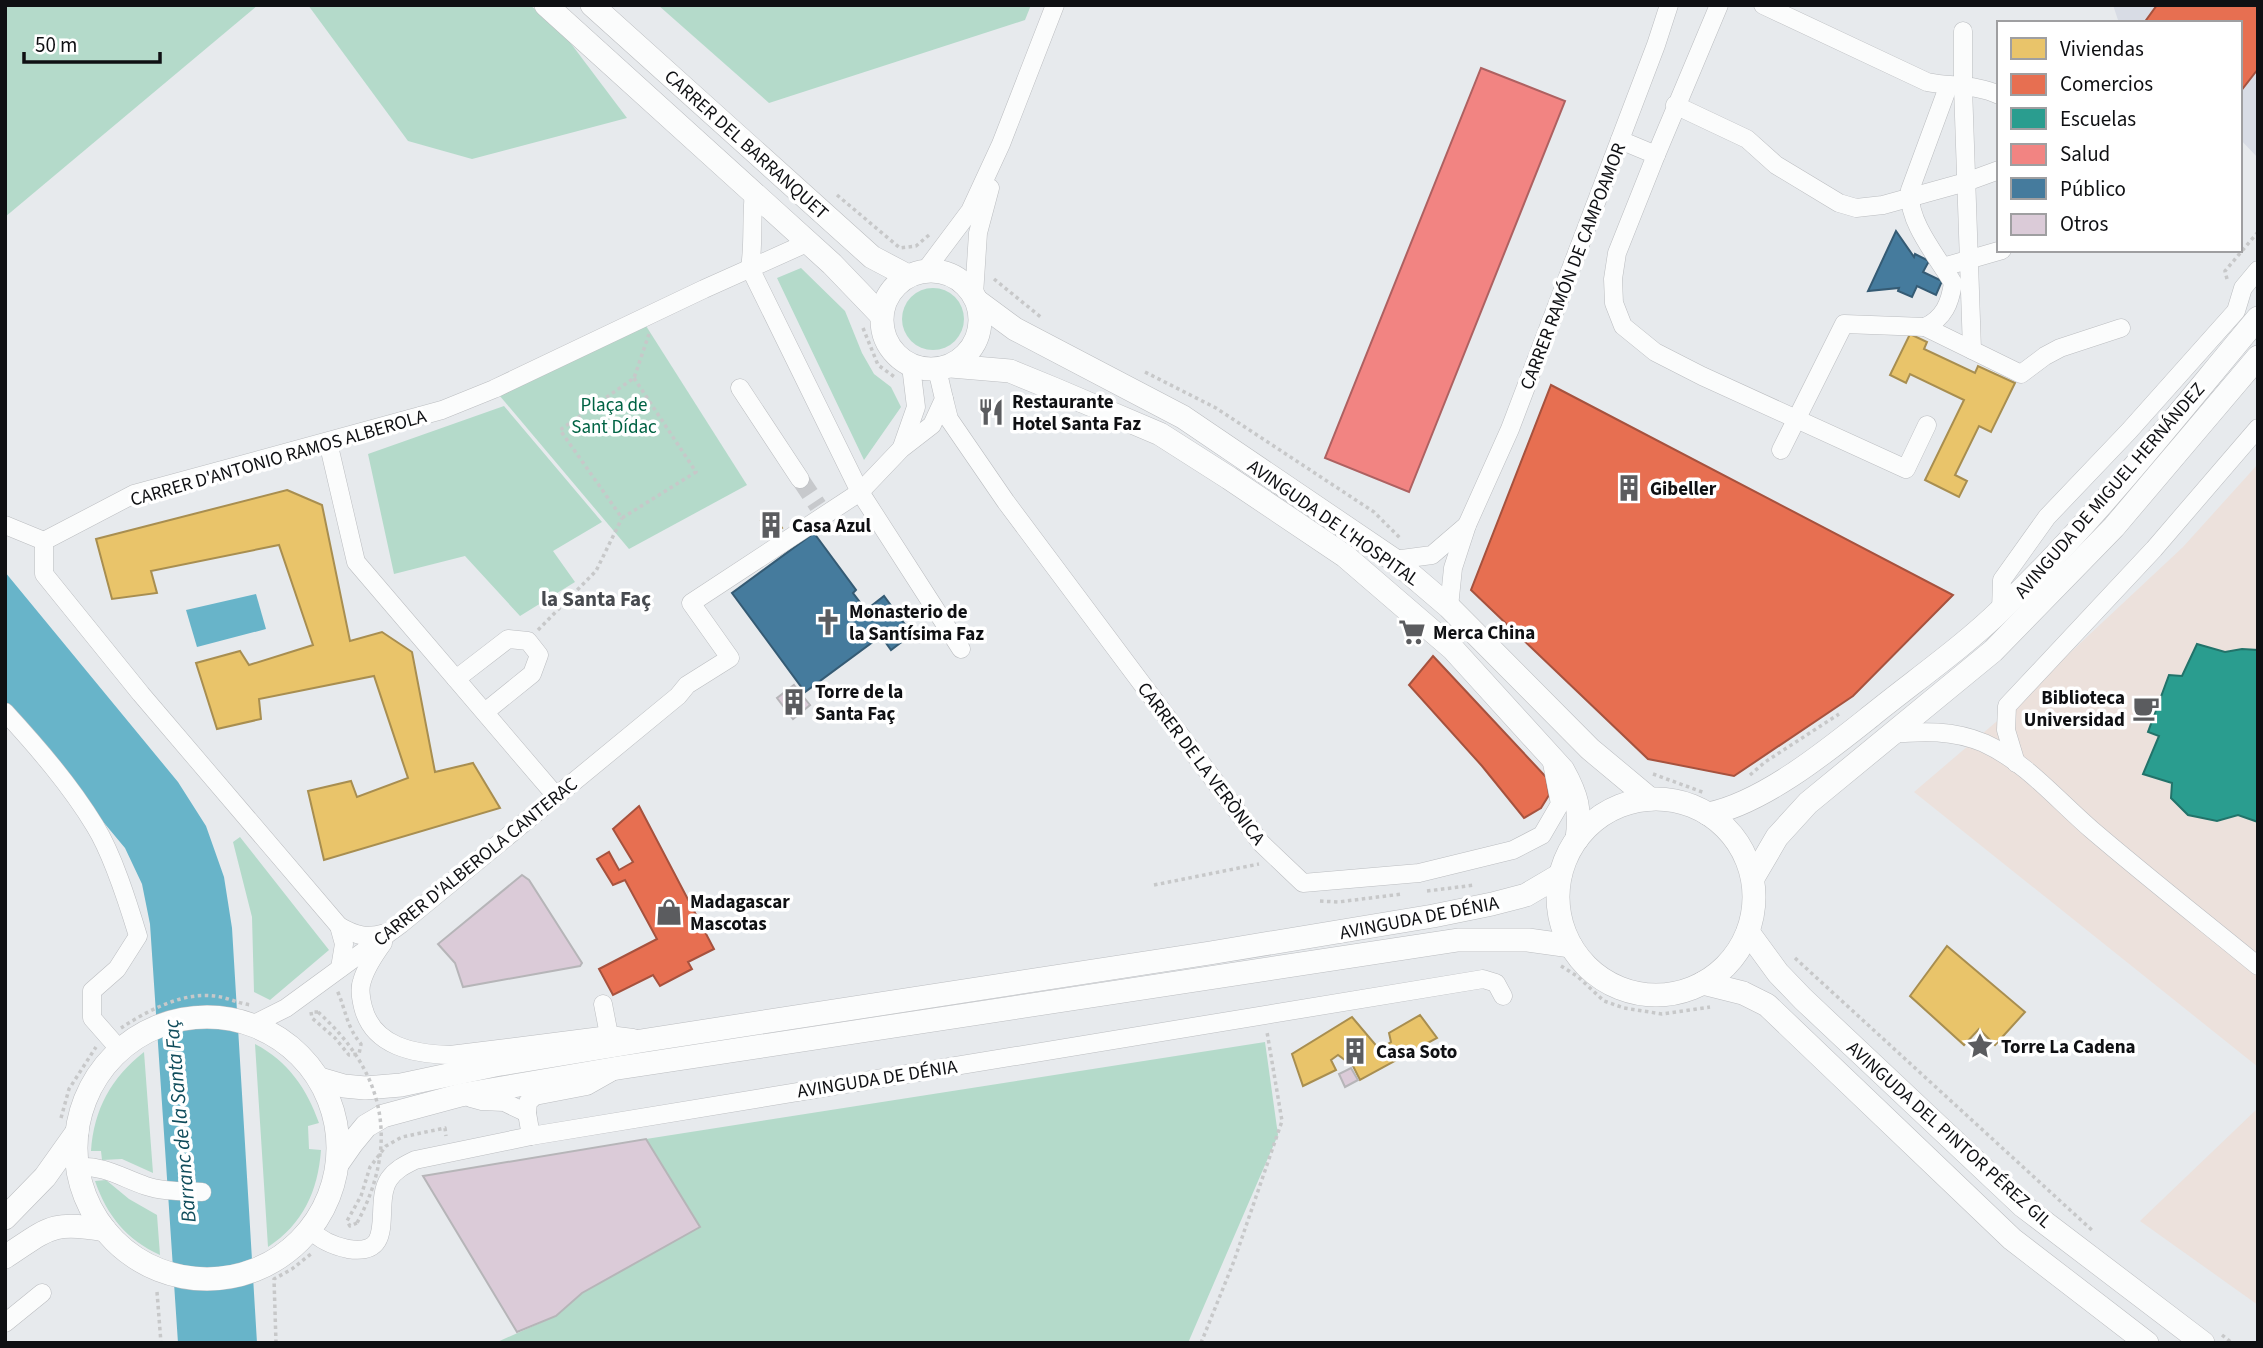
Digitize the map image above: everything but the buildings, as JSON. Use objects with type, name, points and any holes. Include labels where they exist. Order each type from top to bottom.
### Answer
[{"type":"main road","name":"CARRER DEL BARRANQUET","points":[[547,5],[832,264],[881,316]]},
{"type":"main road","name":"CARRER DEL BARRANQUET","points":[[592,5],[872,257],[916,273]]},
{"type":"main road","points":[[916,273],[955,276],[975,298],[981,321],[977,339],[968,354],[944,368],[911,366],[886,343],[881,316],[892,288],[916,273]]},
{"type":"main road","name":"AVINGUDA DE L'HOSPITAL","points":[[975,298],[1015,329],[1183,417],[1394,560],[1449,607],[1590,749],[1650,799]]},
{"type":"main road","name":"AVINGUDA DE MIGUEL HERNÁNDEZ","points":[[1708,804],[1727,810],[1755,799],[1837,743],[2001,611],[2069,541],[2258,318]]},
{"type":"main road","name":"AVINGUDA DE MIGUEL HERNÁNDEZ","points":[[1753,878],[1777,837],[1808,803],[2002,642],[2113,527],[2258,357]]},
{"type":"main road","name":"AVINGUDA DE L'HOSPITAL","points":[[944,368],[1010,371],[1160,434],[1345,555],[1453,649],[1563,770],[1575,791],[1580,817],[1577,839]]},
{"type":"main road","points":[[1650,799],[1690,805],[1708,804],[1738,841],[1753,878],[1755,897],[1748,932],[1737,953],[1722,970],[1703,983],[1680,992],[1654,995],[1630,991],[1606,982],[1586,966],[1564,955],[1564,933],[1558,904],[1560,874],[1577,839],[1597,819],[1622,805],[1650,799]]},
{"type":"main road","name":"AVINGUDA DE DÉNIA","points":[[320,1079],[344,1086],[365,1088],[401,1085],[495,1065],[647,1040],[1433,916],[1526,895],[1560,874]]},
{"type":"main road","name":"AVINGUDA DEL PINTOR PÉREZ GIL","points":[[1748,932],[1778,974],[1803,999],[2024,1206],[2212,1339]]},
{"type":"main road","name":"AVINGUDA DE DÉNIA","points":[[338,1163],[366,1126],[383,1116],[461,1095],[618,1068],[1458,940],[1528,940],[1564,955]]},
{"type":"main road","name":"AVINGUDA DEL PINTOR PÉREZ GIL","points":[[1703,983],[1743,993],[1767,1005],[2012,1239],[2147,1343]]},
{"type":"main road","points":[[5,1218],[45,1177],[68,1127],[82,1108],[104,1067],[113,1043],[146,1022],[248,1017],[291,1046],[320,1079],[328,1095],[338,1128],[338,1163],[329,1198],[311,1230],[291,1249],[269,1264],[227,1278],[182,1277],[159,1282],[140,1261],[104,1230],[92,1210],[82,1189],[68,1127]]},
{"type":"main road","points":[[5,1258],[50,1227],[77,1225],[104,1230]]},
{"type":"street","points":[[916,273],[970,211],[1001,144],[1055,5]]},
{"type":"street","name":"CARRER RAMÓN DE CAMPOAMOR","points":[[1449,607],[1453,568],[1467,525],[1510,429],[1669,5]]},
{"type":"street","points":[[1719,5],[1675,105],[1617,253],[1613,279],[1614,303],[1623,326],[1655,352],[1906,469],[1927,425]]},
{"type":"street","points":[[1763,5],[1927,82],[1983,88],[1997,94]]},
{"type":"street","points":[[1963,31],[1955,87],[1966,182],[1972,350]]},
{"type":"street","points":[[1925,327],[1933,323],[1947,308],[1952,283],[1915,222],[1909,198],[1910,190],[1955,87]]},
{"type":"street","points":[[1675,105],[1747,139],[1776,165],[1839,204],[1856,208],[1909,198],[1997,171]]},
{"type":"street","points":[[1619,140],[1656,156]]},
{"type":"street","points":[[975,298],[978,233],[1001,144]]},
{"type":"street","name":"CARRER DEL BARRANQUET","points":[[754,192],[750,268],[857,495],[961,649]]},
{"type":"street","name":"CARRER D'ANTONIO RAMOS ALBEROLA","points":[[44,541],[134,494],[442,410],[494,389],[808,242]]},
{"type":"street","points":[[1943,267],[1997,252]]},
{"type":"street","points":[[2001,611],[2002,580],[2047,517],[2129,431],[2236,311],[2243,288],[2258,270]]},
{"type":"street","points":[[1780,450],[1844,324],[1925,327],[2021,374],[2045,355],[2060,348],[2121,328]]},
{"type":"street","points":[[901,449],[916,407],[911,366]]},
{"type":"street","name":"CARRER DE LA VERÒNICA","points":[[944,368],[944,399],[949,419],[1006,502],[1261,843],[1303,883],[1419,873],[1513,850],[1542,835],[1560,804],[1550,755]]},
{"type":"street","points":[[740,388],[800,479]]},
{"type":"street","points":[[857,495],[901,449],[932,425],[944,399]]},
{"type":"street","points":[[2016,762],[2006,730],[2007,706],[2154,550],[2258,428]]},
{"type":"street","points":[[328,442],[356,562],[556,796]]},
{"type":"street","name":"CARRER D'ALBEROLA CANTERAC","points":[[248,1017],[286,1008],[392,930],[678,696],[687,685],[730,658],[691,603],[857,495]]},
{"type":"street","points":[[5,525],[44,541],[44,574],[141,694],[339,926],[357,936],[374,937],[392,930]]},
{"type":"street","name":"CARRER RAMÓN DE CAMPOAMOR","points":[[1394,560],[1432,555],[1467,525]]},
{"type":"street","points":[[456,679],[508,639],[528,640],[539,655],[532,674],[485,712]]},
{"type":"street","points":[[5,712],[47,758],[96,828],[127,900],[138,936],[117,969],[92,991],[92,1018],[113,1043]]},
{"type":"street","points":[[1890,734],[1928,730],[1965,736],[1987,744],[2016,762],[2092,830],[2258,966]]},
{"type":"street","points":[[339,926],[344,944],[340,968]]},
{"type":"street","points":[[392,930],[366,970],[360,998],[365,1017],[373,1031],[388,1043],[428,1055],[450,1055],[609,1035],[647,1040]]},
{"type":"street","name":"AVINGUDA DE DÉNIA","points":[[311,1230],[319,1239],[343,1248],[362,1251],[375,1245],[382,1231],[382,1197],[389,1180],[400,1168],[415,1160],[531,1136],[1483,979],[1496,983],[1503,996]]},
{"type":"street","points":[[603,1004],[609,1035]]},
{"type":"street","points":[[531,1136],[528,1102],[535,1096],[587,1086],[618,1068]]},
{"type":"street","points":[[461,1095],[482,1101],[504,1101],[527,1113]]},
{"type":"street","points":[[77,1167],[90,1166],[108,1170],[161,1191],[202,1192]]},
{"type":"street","points":[[5,1323],[42,1293]]},
{"type":"path","points":[[2242,251],[2258,232]]},
{"type":"path","points":[[2228,283],[2225,271],[2241,252]]},
{"type":"path","points":[[622,518],[560,430],[634,378],[650,332]]},
{"type":"path","points":[[528,640],[596,571],[622,518],[696,472],[634,378]]},
{"type":"path","points":[[1741,783],[1765,762],[1840,713]]},
{"type":"path","points":[[1643,770],[1708,804]]},
{"type":"path","points":[[1564,955],[1577,976],[1604,1001],[1624,1008],[1662,1014],[1694,1007],[1715,1007]]},
{"type":"path","points":[[1795,958],[2098,1236]]},
{"type":"path","points":[[68,1127],[69,1089],[97,1046],[113,1043],[175,1000],[213,995],[248,1017]]},
{"type":"path","points":[[341,998],[348,1026],[361,1044],[359,1055],[356,1056],[349,1055],[310,1015],[314,1010],[318,1012],[353,1048],[356,1055],[360,1061],[369,1078],[380,1112],[381,1155],[375,1182],[356,1223]]},
{"type":"path","points":[[1200,1343],[1234,1261],[1282,1121],[1264,1016]]},
{"type":"path","points":[[276,1343],[274,1279],[311,1254],[323,1250]]},
{"type":"path","points":[[159,1282],[161,1343]]},
{"type":"path","points":[[2212,1339],[2232,1343]]},
{"type":"shaded area","points":[[2113,5],[2258,5],[2258,158],[2242,141],[2242,21],[2118,21]]},
{"type":"shaded area","points":[[2258,464],[2258,1067],[1914,792],[1996,722],[2183,547]]},
{"type":"shaded area","points":[[2258,1108],[2258,1305],[2140,1221]]},
{"type":"green space","points":[[5,5],[258,5],[5,217]]},
{"type":"green space","points":[[308,5],[530,5],[563,33],[627,118],[472,159],[408,141]]},
{"type":"green space","points":[[658,5],[1031,5],[1025,20],[769,103]]},
{"type":"green space","points":[[801,268],[845,311],[862,353],[874,374],[891,387],[901,407],[864,460],[777,278]]},
{"type":"green space","points":[[927,288],[939,288],[955,297],[962,307],[962,331],[955,341],[939,350],[927,350],[916,345],[907,336],[902,325],[902,313],[907,302],[916,293]]},
{"type":"green space","name":"Plaça de Sant Dídac","points":[[641,318],[747,485],[629,549],[494,389]]},
{"type":"green space","points":[[504,406],[602,522],[553,551],[575,582],[520,616],[465,556],[394,574],[368,454]]},
{"type":"green space","points":[[240,837],[329,950],[270,1000],[254,992],[252,917],[233,842]]},
{"type":"green space","points":[[1265,1042],[1278,1135],[1188,1343],[495,1343],[556,1316],[582,1293],[700,1227],[646,1139]]},
{"type":"green space","points":[[255,1044],[287,1068],[309,1099],[319,1123],[308,1126],[309,1149],[321,1150],[316,1179],[306,1205],[291,1228],[268,1247]]},
{"type":"green space","points":[[144,1052],[153,1173],[122,1159],[102,1160],[101,1151],[91,1151],[96,1121],[106,1096],[122,1073]]},
{"type":"green space","points":[[106,1180],[129,1199],[157,1215],[160,1255],[128,1234],[112,1216],[95,1181]]},
{"type":"water","name":"Barranc de la Santa Faç","points":[[5,572],[178,782],[206,826],[224,877],[232,928],[257,1343],[178,1343],[150,924],[142,884],[125,848],[5,704]]},
{"type":"water","points":[[256,594],[266,629],[197,647],[186,610]]},
{"type":"tunnel","points":[[800,479],[818,506]]},
{"type":"place","name":"Restaurante Hotel Santa Faz","points":[[991,412]]},
{"type":"place","name":"Gibeller","points":[[1629,488]]},
{"type":"place","name":"Casa Azul","points":[[771,525]]},
{"type":"place","name":"Monasterio de la Santísima Faz","points":[[828,622]]},
{"type":"place","name":"Merca China","points":[[1412,632]]},
{"type":"place","name":"Torre de la Santa Faç","points":[[794,702]]},
{"type":"place","name":"Biblioteca Universidad","points":[[2146,708]]},
{"type":"place","name":"Madagascar Mascotas","points":[[669,912]]},
{"type":"place","name":"Torre La Cadena","points":[[1980,1046]]},
{"type":"place","name":"Casa Soto","points":[[1355,1051]]},
{"type":"district","name":"la Santa Faç","points":[[596,599]]}]
